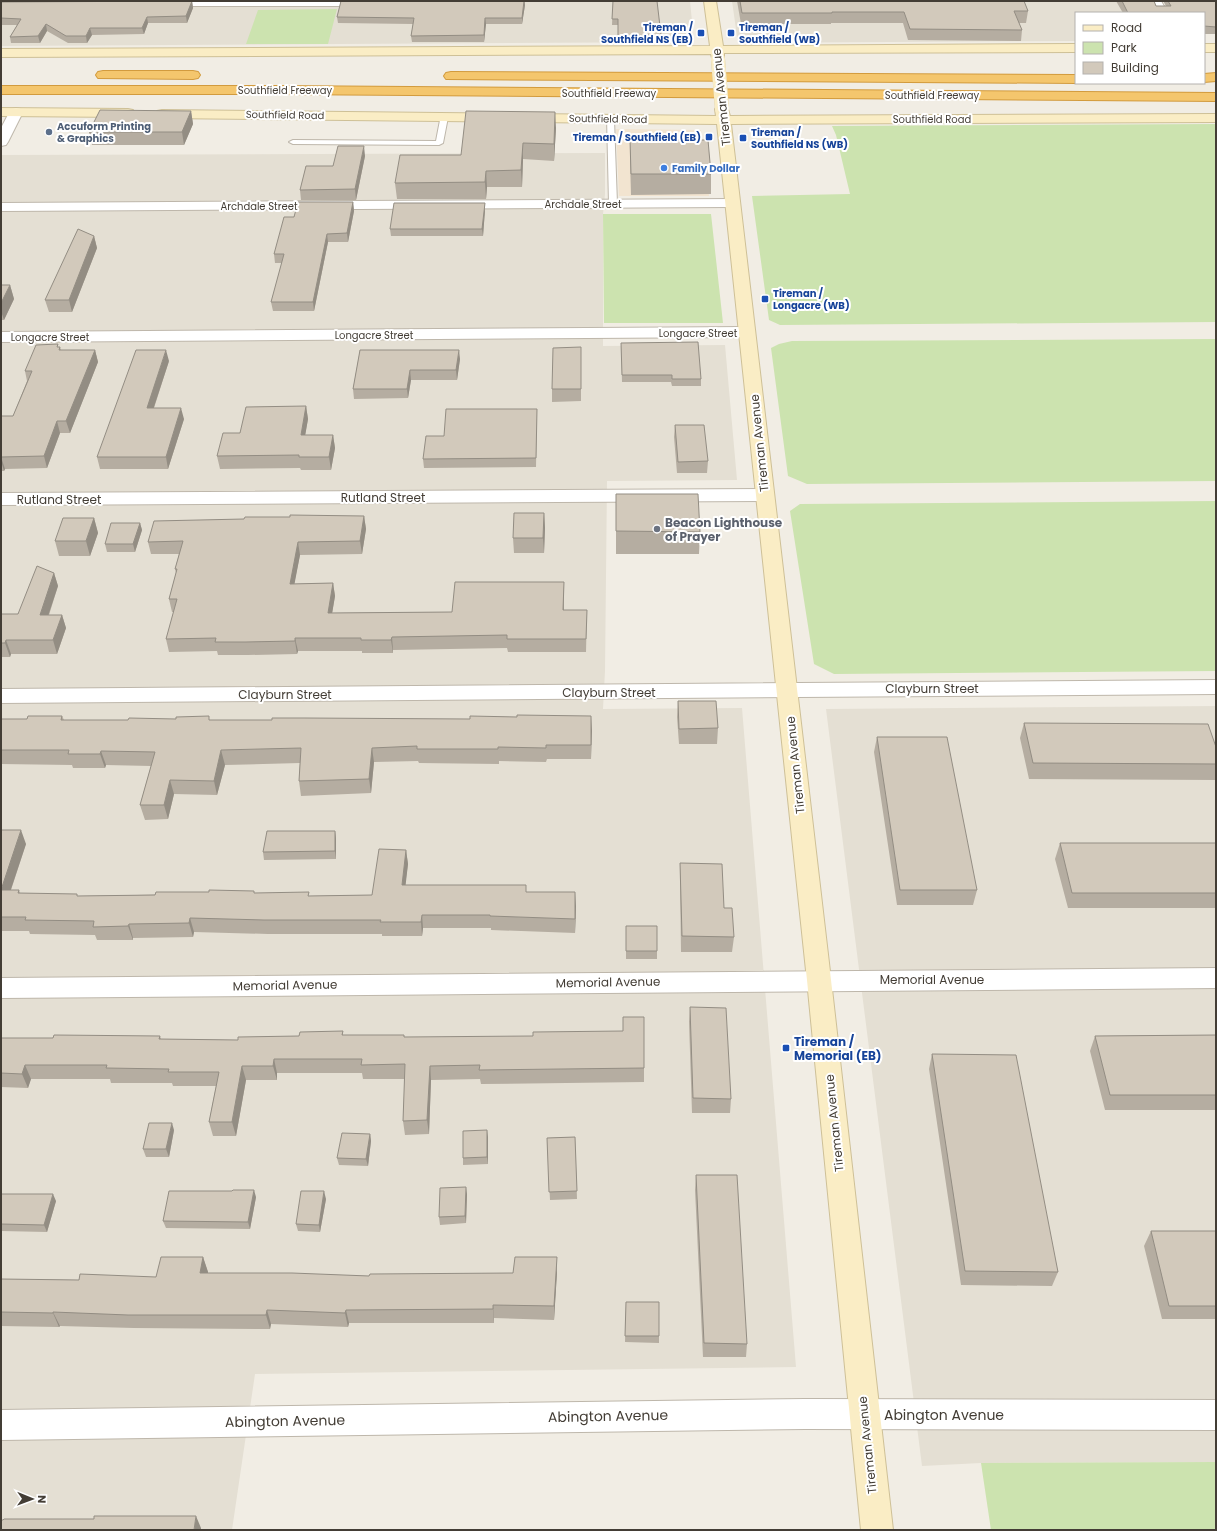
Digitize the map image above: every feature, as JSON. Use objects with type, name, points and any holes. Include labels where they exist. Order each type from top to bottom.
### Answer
[{"type":"highway","points":[[88,75],[207,75]]},
{"type":"highway","name":"Southfield Freeway","points":[[438,76],[1075,79]]},
{"type":"highway","points":[[1205,79],[1216,79]]},
{"type":"highway","name":"Southfield Freeway","points":[[1,90],[277,90],[1216,97]]},
{"type":"highway","points":[[1169,97],[1216,101]]},
{"type":"main road","name":"Tireman Avenue","points":[[710,1],[819,980],[877,1530]]},
{"type":"main road","points":[[1,53],[717,54],[1075,48]]},
{"type":"main road","points":[[1205,48],[1216,48]]},
{"type":"main road","name":"Southfield Road","points":[[1,112],[610,119],[723,114],[1216,118]]},
{"type":"street","points":[[1155,1],[1161,12]]},
{"type":"street","points":[[153,2],[385,2]]},
{"type":"street","points":[[1,142],[16,112]]},
{"type":"street","name":"Archdale Street","points":[[1,207],[733,203]]},
{"type":"street","name":"Longacre Street","points":[[1,337],[747,332]]},
{"type":"street","name":"Rutland Street","points":[[1,499],[764,495]]},
{"type":"street","name":"Clayburn Street","points":[[1,696],[744,691],[786,688],[1216,687]]},
{"type":"street","name":"Memorial Avenue","points":[[1,988],[819,980],[1216,978]]},
{"type":"street","name":"Abington Avenue","points":[[1,1425],[805,1414],[1216,1415]]},
{"type":"lane","points":[[293,142],[439,144],[444,117]]},
{"type":"lane","points":[[610,119],[613,204]]},
{"type":"shaded area","points":[[1,1],[690,1],[694,42],[1,46]]},
{"type":"shaded area","points":[[732,1],[1136,1],[1142,12],[1075,12],[1075,41],[738,43]]},
{"type":"shaded area","points":[[616,129],[701,130],[709,196],[619,196]]},
{"type":"shaded area","points":[[605,153],[605,194],[603,214],[603,346],[725,345],[737,480],[607,481],[605,671],[603,709],[742,708],[796,1367],[255,1374],[232,1530],[1,1530],[1,155]]},
{"type":"shaded area","points":[[1216,706],[1216,1462],[981,1463],[922,1466],[826,709]]},
{"type":"green space","points":[[337,9],[328,44],[246,44],[258,10]]},
{"type":"green space","points":[[1216,124],[1216,322],[780,325],[769,320],[752,196],[850,194],[836,135],[832,126]]},
{"type":"green space","points":[[603,214],[711,214],[723,323],[604,323]]},
{"type":"green space","points":[[1216,339],[1216,481],[807,484],[788,476],[771,348],[779,344],[792,341]]},
{"type":"green space","points":[[1216,501],[1216,671],[834,674],[814,664],[790,511],[800,504]]},
{"type":"green space","points":[[1216,1462],[1216,1530],[991,1530],[981,1463]]},
{"type":"building","points":[[192,1],[186,16],[147,17],[142,28],[90,28],[86,36],[66,36],[46,24],[38,36],[10,37],[21,19],[1,18],[1,2]]},
{"type":"building","points":[[341,1],[524,1],[522,18],[485,18],[484,35],[411,36],[414,18],[337,17]]},
{"type":"building","points":[[613,1],[657,1],[661,35],[618,36],[618,19],[612,19]]},
{"type":"building","points":[[740,1],[1024,1],[1028,11],[1014,11],[1022,30],[910,29],[904,12],[742,13]]},
{"type":"building","points":[[1122,1],[1154,1],[1156,6],[1171,6],[1168,1],[1216,1],[1216,27],[1205,26],[1205,12],[1128,12]]},
{"type":"building","points":[[100,110],[191,111],[182,132],[89,132]]},
{"type":"building","points":[[466,111],[555,112],[554,144],[523,143],[521,170],[486,171],[485,182],[395,183],[400,155],[461,155]]},
{"type":"building","points":[[630,140],[708,140],[711,174],[631,174]]},
{"type":"building","points":[[338,146],[364,146],[355,189],[300,190],[306,166],[333,166]]},
{"type":"building","points":[[298,202],[353,202],[347,233],[327,234],[313,302],[271,302],[284,254],[274,254],[284,217],[294,217]]},
{"type":"building","points":[[394,203],[485,203],[482,229],[390,229]]},
{"type":"building","points":[[78,229],[94,236],[69,300],[45,300]]},
{"type":"building","points":[[1,285],[10,285],[1,303]]},
{"type":"building","points":[[698,342],[701,379],[672,379],[672,375],[622,375],[621,343]]},
{"type":"building","points":[[58,344],[57,347],[60,347],[59,350],[95,350],[66,421],[57,421],[44,456],[1,457],[1,416],[13,416],[32,371],[25,371],[36,345]]},
{"type":"building","points":[[581,347],[581,389],[552,389],[553,348]]},
{"type":"building","points":[[136,350],[166,350],[147,408],[181,408],[166,457],[97,457]]},
{"type":"building","points":[[360,350],[459,350],[456,370],[410,370],[407,389],[353,389]]},
{"type":"building","points":[[306,406],[301,435],[333,435],[329,457],[299,457],[299,455],[217,456],[223,433],[240,433],[246,407]]},
{"type":"building","points":[[446,409],[537,409],[536,458],[423,459],[426,436],[444,436]]},
{"type":"building","points":[[675,425],[704,425],[708,461],[678,462]]},
{"type":"building","points":[[616,494],[698,494],[700,532],[616,531]]},
{"type":"building","points":[[514,513],[544,513],[543,538],[513,538]]},
{"type":"building","points":[[290,515],[364,516],[360,541],[298,542],[290,584],[333,583],[328,613],[452,612],[455,582],[564,582],[563,610],[587,610],[586,639],[507,639],[507,635],[392,637],[391,640],[361,640],[361,638],[295,638],[295,641],[245,642],[215,642],[216,638],[166,639],[177,599],[169,599],[177,569],[175,569],[183,541],[148,542],[154,521],[244,519],[245,517],[290,517]]},
{"type":"building","points":[[63,518],[94,518],[86,541],[55,541]]},
{"type":"building","points":[[111,523],[140,523],[133,544],[105,544]]},
{"type":"building","points":[[37,566],[54,573],[40,615],[62,615],[53,640],[6,640],[5,643],[1,643],[1,614],[18,614]]},
{"type":"building","points":[[678,701],[716,701],[718,728],[679,729]]},
{"type":"building","points":[[517,715],[591,716],[591,745],[546,745],[546,748],[498,747],[498,749],[417,749],[417,746],[372,748],[369,779],[299,781],[301,748],[221,750],[214,781],[170,780],[164,805],[140,805],[155,752],[101,751],[100,754],[68,754],[69,750],[1,750],[1,719],[27,719],[28,716],[62,716],[61,720],[128,720],[129,718],[176,719],[176,717],[209,716],[209,720],[272,720],[272,718],[470,719],[470,716],[517,717]]},
{"type":"building","points":[[1024,723],[1208,724],[1216,747],[1216,764],[1033,763]]},
{"type":"building","points":[[877,737],[947,737],[977,890],[900,890]]},
{"type":"building","points":[[1,830],[21,830],[1,890]]},
{"type":"building","points":[[267,831],[335,831],[335,851],[263,852]]},
{"type":"building","points":[[1060,843],[1216,843],[1216,893],[1072,893]]},
{"type":"building","points":[[379,849],[406,850],[402,885],[526,885],[526,892],[575,892],[575,919],[490,915],[422,915],[421,922],[380,922],[381,920],[264,920],[190,918],[189,923],[129,924],[128,926],[93,927],[94,921],[25,920],[26,917],[1,917],[1,890],[19,890],[18,893],[77,894],[77,896],[155,895],[156,892],[209,892],[209,890],[254,891],[254,893],[309,892],[308,896],[372,895]]},
{"type":"building","points":[[680,863],[722,864],[724,908],[732,908],[734,937],[682,936]]},
{"type":"building","points":[[626,926],[657,926],[657,951],[626,951]]},
{"type":"building","points":[[690,1007],[726,1008],[731,1099],[693,1098]]},
{"type":"building","points":[[623,1017],[644,1017],[644,1068],[479,1070],[480,1065],[430,1066],[427,1120],[403,1121],[405,1064],[361,1065],[362,1059],[274,1059],[273,1066],[242,1066],[232,1122],[209,1122],[219,1072],[168,1072],[169,1069],[106,1068],[107,1065],[25,1065],[22,1074],[1,1073],[1,1038],[53,1038],[54,1035],[160,1036],[159,1039],[238,1040],[238,1037],[299,1036],[300,1032],[343,1031],[342,1035],[404,1035],[404,1037],[533,1036],[533,1032],[623,1031]]},
{"type":"building","points":[[1216,1035],[1216,1095],[1110,1095],[1095,1036]]},
{"type":"building","points":[[932,1054],[1016,1055],[1058,1272],[965,1271]]},
{"type":"building","points":[[149,1123],[172,1123],[166,1149],[143,1149]]},
{"type":"building","points":[[487,1130],[487,1157],[463,1158],[463,1131]]},
{"type":"building","points":[[342,1133],[370,1134],[366,1159],[337,1158]]},
{"type":"building","points":[[575,1137],[577,1191],[549,1192],[547,1138]]},
{"type":"building","points":[[696,1175],[737,1175],[747,1344],[704,1343]]},
{"type":"building","points":[[466,1187],[465,1216],[439,1217],[440,1188]]},
{"type":"building","points":[[254,1190],[248,1222],[163,1221],[169,1191]]},
{"type":"building","points":[[301,1191],[324,1191],[319,1225],[296,1224]]},
{"type":"building","points":[[1,1194],[53,1194],[44,1225],[1,1224]]},
{"type":"building","points":[[1151,1231],[1216,1231],[1216,1306],[1169,1306]]},
{"type":"building","points":[[161,1257],[203,1257],[200,1273],[292,1273],[369,1276],[370,1274],[513,1273],[515,1257],[557,1257],[554,1306],[493,1305],[493,1309],[346,1310],[345,1313],[267,1310],[266,1315],[128,1315],[53,1312],[1,1312],[1,1279],[79,1280],[80,1274],[156,1277]]},
{"type":"building","points":[[626,1302],[659,1302],[659,1336],[625,1336]]},
{"type":"building","points":[[94,1516],[196,1516],[194,1530],[1,1530],[1,1520],[4,1519],[94,1519]]},
{"type":"place","name":"Tireman / Southfield NS (EB)","points":[[701,33]]},
{"type":"place","name":"Tireman / Southfield (WB)","points":[[731,33]]},
{"type":"place","name":"Accuform Printing & Graphics","points":[[49,132]]},
{"type":"place","name":"Tireman / Southfield (EB)","points":[[709,137]]},
{"type":"place","name":"Tireman / Southfield NS (WB)","points":[[743,138]]},
{"type":"place","name":"Family Dollar","points":[[664,168]]},
{"type":"place","name":"Tireman / Longacre (WB)","points":[[765,299]]},
{"type":"place","name":"Beacon Lighthouse of Prayer","points":[[657,529]]},
{"type":"place","name":"Tireman / Memorial (EB)","points":[[786,1048]]}]
